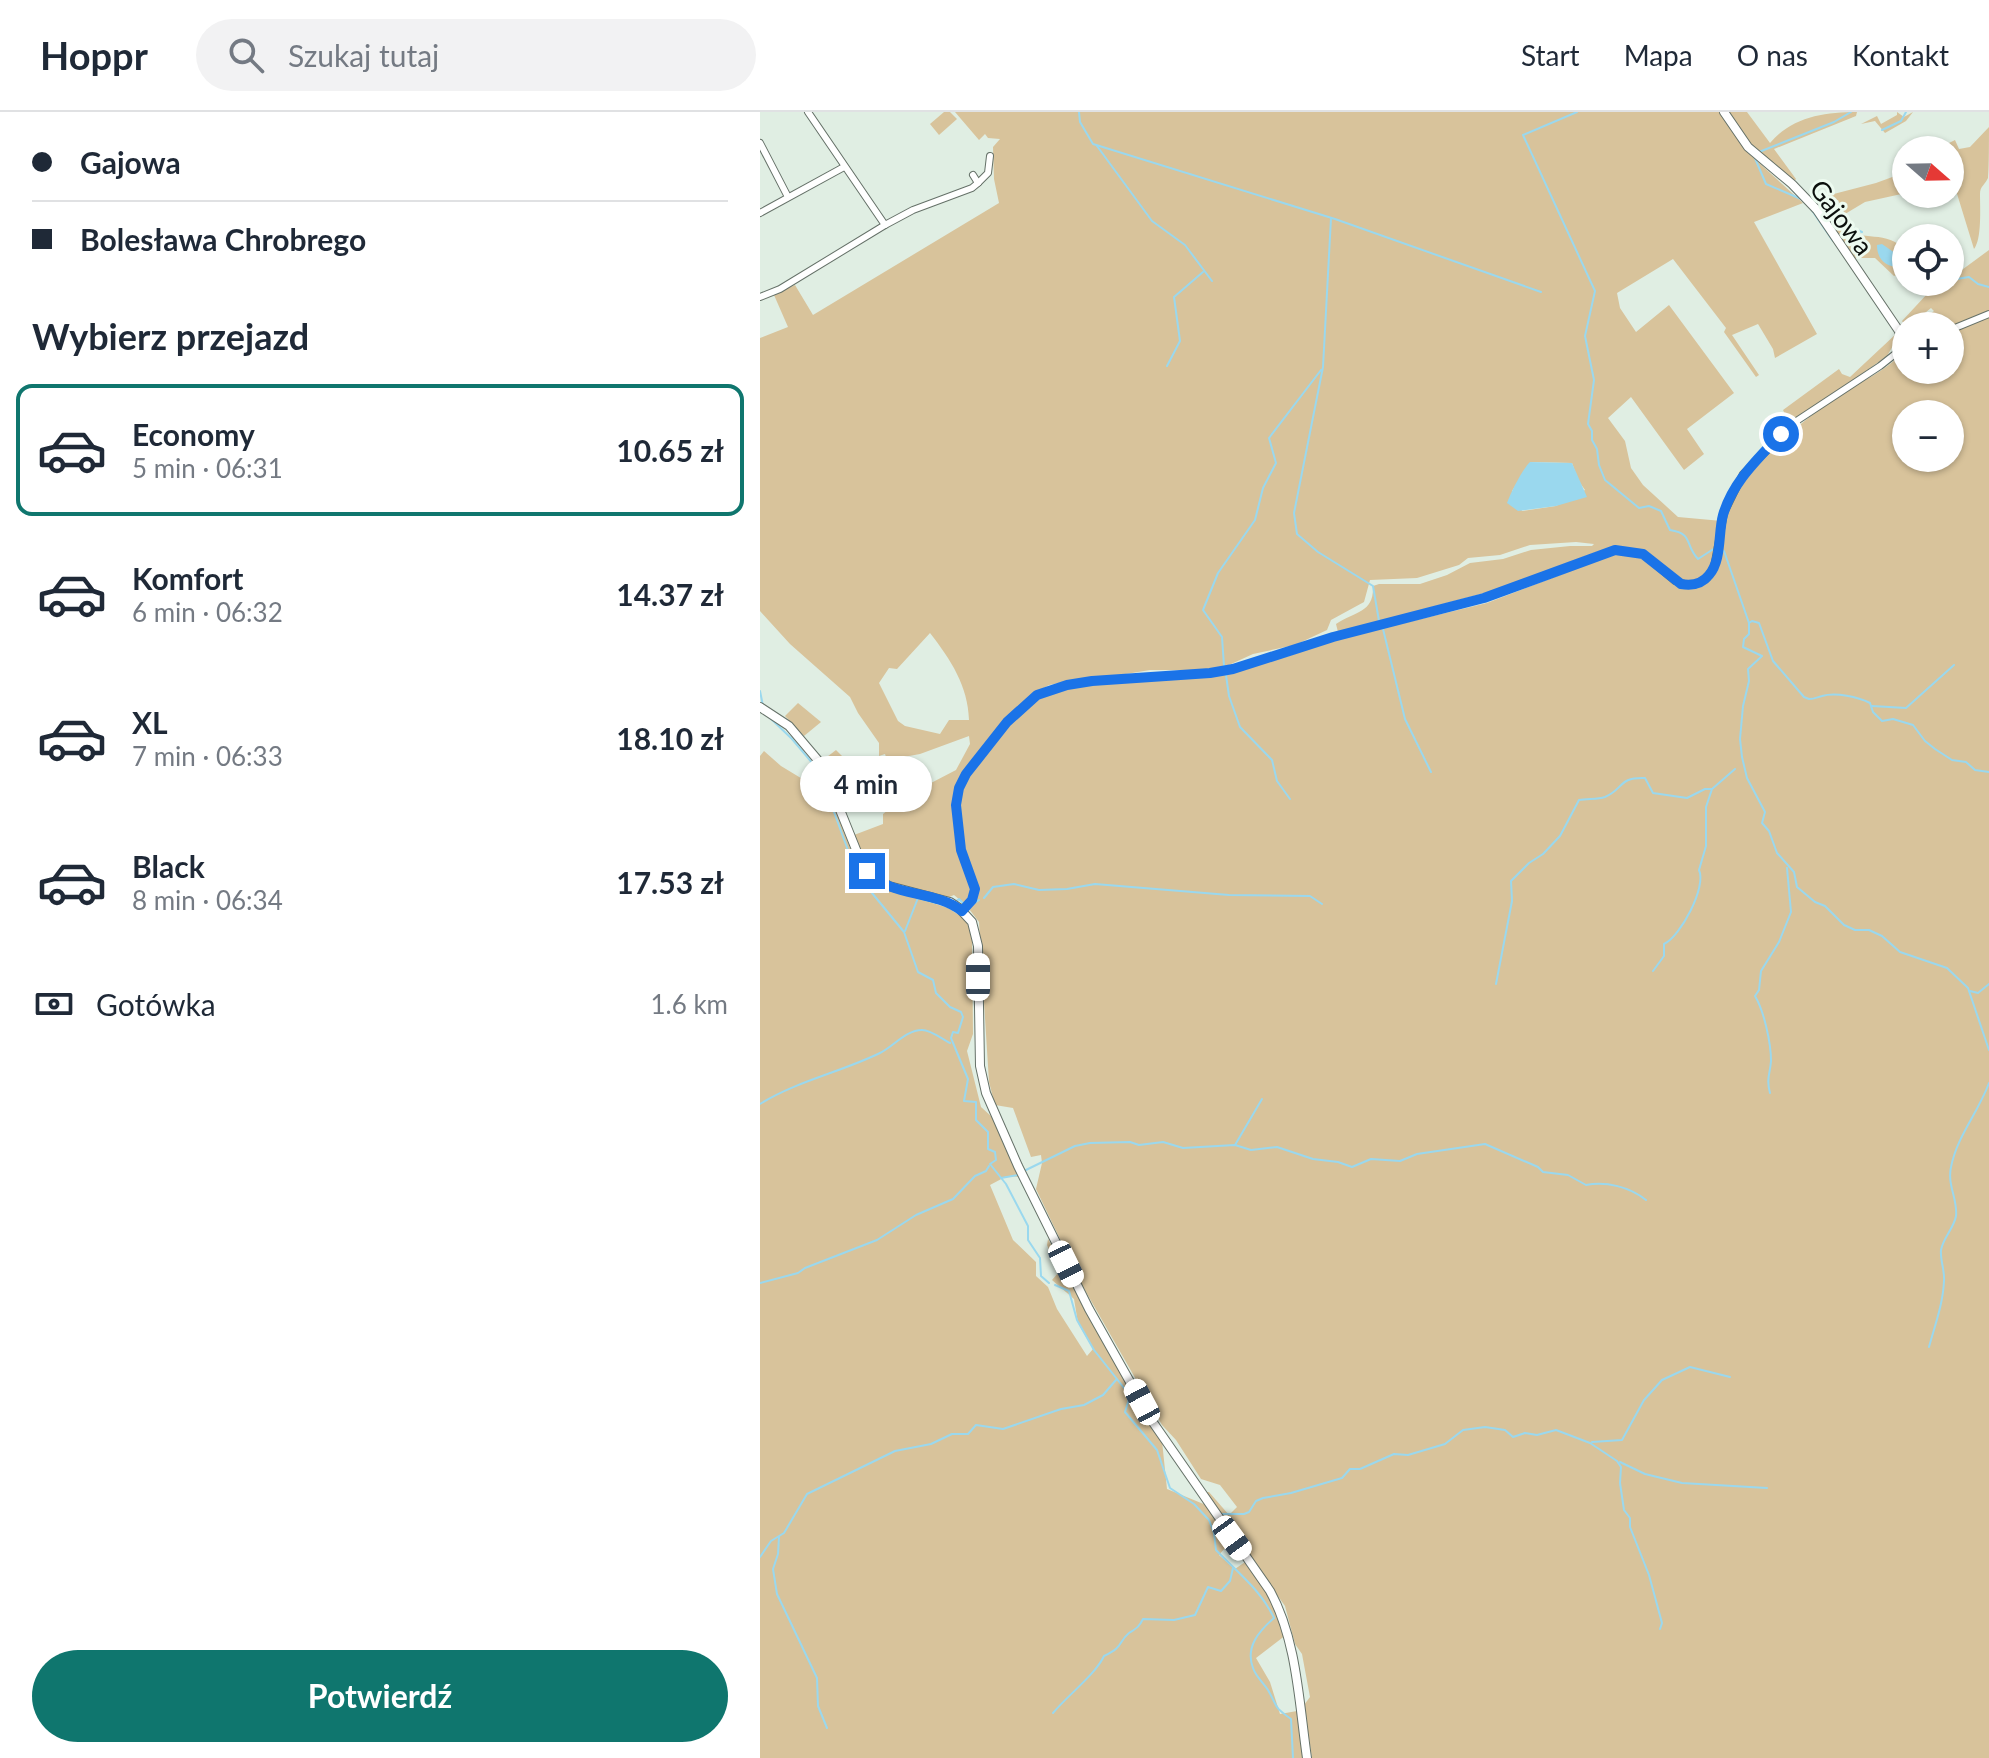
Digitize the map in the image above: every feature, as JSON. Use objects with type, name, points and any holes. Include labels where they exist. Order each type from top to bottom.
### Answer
[{"type":"street","points":[[808,112],[885,225]]},
{"type":"street","name":"Gajowa","points":[[1724,112],[1748,147],[1817,210],[1892,321]]},
{"type":"street","points":[[760,143],[788,197]]},
{"type":"street","points":[[760,297],[780,289],[913,210],[964,192],[988,173],[990,156]]},
{"type":"street","points":[[760,213],[844,167]]},
{"type":"street","points":[[973,175],[978,183]]},
{"type":"street","points":[[1964,324],[1989,314]]},
{"type":"street","name":"Gajowa","points":[[962,911],[972,900],[975,889],[961,850],[956,805],[959,788],[966,774],[1007,722],[1037,695],[1092,681],[1233,669],[1333,637],[1484,598],[1615,550],[1643,554],[1675,581],[1694,585],[1707,578],[1714,567],[1722,518],[1743,474],[1781,434],[1892,356]]},
{"type":"street","points":[[761,708],[789,726],[822,765],[857,852],[871,875],[889,886],[950,902],[972,922],[977,937],[980,1066],[986,1093],[1020,1170],[1089,1309],[1152,1421],[1281,1610],[1307,1758]]},
{"type":"shaded area","points":[[944,112],[950,112],[957,119],[939,135],[930,124]]},
{"type":"shaded area","points":[[955,112],[1719,112],[1746,151],[1803,203],[1754,222],[1817,334],[1775,358],[1758,324],[1732,335],[1759,375],[1756,377],[1724,332],[1726,328],[1673,259],[1617,293],[1620,308],[1636,332],[1669,305],[1734,393],[1687,429],[1704,454],[1684,470],[1631,397],[1608,418],[1625,441],[1631,468],[1643,485],[1678,517],[1722,521],[1742,482],[1775,447],[1825,405],[1892,362],[1892,384],[1964,384],[1964,312],[1933,312],[1931,308],[1926,312],[1910,312],[1925,296],[1964,296],[1964,268],[1989,250],[1989,1758],[1312,1758],[1304,1705],[1310,1697],[1302,1654],[1295,1644],[1285,1606],[1204,1492],[1209,1492],[1229,1515],[1237,1507],[1220,1485],[1201,1479],[1176,1440],[1162,1425],[1082,1285],[1036,1189],[1041,1155],[1031,1157],[1013,1108],[995,1105],[989,1082],[979,922],[954,895],[947,898],[885,881],[869,868],[854,835],[883,824],[883,814],[906,796],[956,770],[970,744],[969,736],[920,754],[887,760],[885,754],[879,756],[879,743],[850,697],[790,644],[760,611],[760,338],[788,327],[774,295],[795,285],[813,315],[999,203],[994,179],[993,147],[1000,139],[988,138],[985,134],[979,140]],"holes":[[[1531,462],[1572,463],[1585,490],[1556,506],[1522,511],[1512,491]],[[1594,544],[1531,550],[1503,559],[1470,563],[1420,584],[1373,586],[1373,595],[1367,606],[1336,624],[1338,632],[1492,591],[1599,551],[1607,557],[1487,603],[1334,640],[1289,656],[1219,674],[1081,682],[1035,693],[1049,685],[1084,678],[1150,670],[1218,670],[1253,654],[1295,645],[1327,630],[1331,620],[1364,602],[1370,580],[1417,578],[1459,565],[1468,558],[1500,555],[1530,545]],[[930,633],[957,674],[968,708],[969,720],[949,720],[940,734],[905,726],[898,721],[879,683],[889,668],[897,669]]]},
{"type":"shaded area","points":[[1727,112],[1747,112],[1770,143],[1788,127],[1809,118],[1857,112],[1856,116],[1774,149],[1796,179],[1793,183],[1748,141]]},
{"type":"shaded area","points":[[1897,112],[1904,117],[1913,112],[1906,121],[1885,133],[1875,121],[1861,124],[1877,116],[1881,124]]},
{"type":"shaded area","points":[[1989,127],[1988,178],[1980,191],[1979,231],[1974,249],[1961,208],[1964,208],[1964,148],[1970,147]]},
{"type":"shaded area","points":[[1892,177],[1892,196],[1865,202],[1845,214],[1838,200],[1829,200],[1826,196]]},
{"type":"shaded area","points":[[1839,226],[1857,234],[1892,241],[1892,274],[1875,258],[1853,258],[1832,232]]},
{"type":"shaded area","points":[[1892,338],[1892,347],[1887,356],[1797,420],[1787,418],[1783,410],[1839,369],[1850,377]]},
{"type":"shaded area","points":[[798,703],[821,722],[804,736],[785,716]]},
{"type":"shaded area","points":[[836,750],[854,768],[830,772],[823,760]]},
{"type":"shaded area","points":[[764,751],[809,783],[822,775],[853,855],[867,877],[884,887],[948,908],[965,919],[972,934],[973,1034],[967,1051],[981,1107],[992,1117],[1020,1177],[1007,1176],[990,1185],[1013,1240],[1036,1262],[1036,1276],[1048,1287],[1057,1309],[1087,1356],[1093,1349],[1078,1323],[1074,1299],[1052,1280],[1059,1272],[1047,1245],[1048,1239],[1162,1441],[1167,1489],[1206,1505],[1231,1541],[1219,1555],[1235,1569],[1245,1562],[1269,1594],[1286,1635],[1256,1658],[1270,1682],[1280,1714],[1297,1711],[1305,1758],[760,1758],[760,756]]},
{"type":"water","points":[[1882,244],[1892,251],[1892,266],[1879,256],[1877,245]]},
{"type":"water","points":[[1530,462],[1572,463],[1587,497],[1556,506],[1518,511],[1507,503]]},
{"type":"waterway","points":[[1079,112],[1080,122],[1093,144],[1335,219],[1541,292]]},
{"type":"waterway","points":[[1577,112],[1523,135],[1595,291],[1585,336],[1594,380],[1588,424],[1599,465],[1605,480],[1639,508],[1649,506],[1661,511],[1670,530],[1686,537],[1698,559],[1715,548]]},
{"type":"waterway","points":[[1759,152],[1851,112]]},
{"type":"waterway","points":[[1882,130],[1901,121],[1906,112]]},
{"type":"waterway","points":[[1097,146],[1152,221],[1185,245],[1212,281]]},
{"type":"waterway","points":[[1754,156],[1766,184],[1801,199]]},
{"type":"waterway","points":[[1838,207],[1848,226],[1862,232]]},
{"type":"waterway","points":[[1811,209],[1833,241]]},
{"type":"waterway","points":[[1331,218],[1323,367],[1294,513],[1297,534],[1318,552],[1373,586],[1379,621]]},
{"type":"waterway","points":[[1167,366],[1180,341],[1174,297],[1203,272]]},
{"type":"waterway","points":[[1964,278],[1969,277],[1989,287]]},
{"type":"waterway","points":[[1224,666],[1222,637],[1203,610],[1218,573],[1255,520],[1263,488],[1276,463],[1269,438],[1321,370]]},
{"type":"waterway","points":[[1724,551],[1749,623],[1749,634],[1744,639],[1743,647],[1762,656],[1748,669],[1740,739],[1747,778],[1765,812],[1762,823],[1769,831],[1777,853],[1794,872],[1797,887],[1825,906],[1844,925],[1855,930],[1869,930],[1882,936],[1900,952],[1947,968],[1968,988],[1989,1050]]},
{"type":"waterway","points":[[1749,623],[1759,623],[1773,661],[1804,697],[1840,695],[1870,703],[1873,712],[1882,721],[1893,719],[1913,725],[1925,741],[1952,760],[1966,762],[1975,770],[1989,772]]},
{"type":"waterway","points":[[1383,629],[1405,719],[1431,772]]},
{"type":"waterway","points":[[1872,706],[1906,708],[1954,665]]},
{"type":"waterway","points":[[1226,675],[1229,696],[1240,727],[1272,760],[1277,781],[1290,799]]},
{"type":"waterway","points":[[760,691],[763,706]]},
{"type":"waterway","points":[[767,715],[819,771],[849,853],[872,893],[904,932],[918,972],[933,980],[936,993],[950,1007],[961,1012],[963,1017],[958,1033],[953,1032],[951,1038],[968,1079],[964,1101],[976,1102],[976,1120],[988,1132],[988,1149],[995,1152],[996,1160],[990,1164],[1006,1184],[1028,1226],[1028,1240],[1040,1258],[1041,1276],[1049,1283]]},
{"type":"waterway","points":[[1496,984],[1512,901],[1511,881],[1560,836],[1579,800],[1605,797],[1625,781],[1636,778],[1645,778],[1653,793],[1687,798],[1712,789],[1735,769]]},
{"type":"waterway","points":[[1653,971],[1664,956],[1664,944],[1677,932],[1696,899],[1699,870],[1706,846],[1706,807],[1712,789]]},
{"type":"waterway","points":[[1770,1093],[1770,1045],[1755,996],[1759,990],[1761,971],[1779,942],[1791,912],[1787,868]]},
{"type":"waterway","points":[[984,898],[993,887],[1014,884],[1039,890],[1095,884],[1229,895],[1310,896],[1322,904]]},
{"type":"waterway","points":[[905,931],[918,898],[936,903]]},
{"type":"waterway","points":[[956,901],[959,899],[963,903]]},
{"type":"waterway","points":[[970,906],[979,900]]},
{"type":"waterway","points":[[1970,991],[1978,993],[1989,984]]},
{"type":"waterway","points":[[760,1104],[789,1089],[880,1053],[916,1031],[929,1031],[950,1043]]},
{"type":"waterway","points":[[1929,1347],[1943,1290],[1941,1250],[1956,1216],[1951,1167],[1958,1145],[1989,1083]]},
{"type":"waterway","points":[[1235,1145],[1262,1099]]},
{"type":"waterway","points":[[1026,1170],[1075,1146],[1090,1143],[1130,1142],[1139,1145],[1163,1142],[1183,1148],[1235,1145],[1251,1150],[1277,1147],[1352,1167],[1371,1159],[1400,1161],[1417,1154],[1485,1144],[1543,1172],[1568,1175],[1586,1185],[1618,1186],[1646,1200]]},
{"type":"waterway","points":[[760,1283],[798,1273],[877,1240],[916,1215],[953,1199],[989,1166]]},
{"type":"waterway","points":[[1001,1178],[1018,1175]]},
{"type":"waterway","points":[[1055,1285],[1069,1291],[1077,1320],[1094,1350],[1128,1393],[1125,1412],[1157,1450],[1170,1488],[1194,1504],[1209,1520],[1216,1550],[1269,1608],[1274,1618],[1255,1640],[1251,1660],[1276,1706],[1291,1719],[1293,1758]]},
{"type":"waterway","points":[[1592,1442],[1622,1440],[1644,1400],[1662,1380],[1690,1367],[1730,1377]]},
{"type":"waterway","points":[[760,1557],[771,1541],[784,1533],[807,1494],[895,1451],[931,1444],[952,1434],[968,1434],[976,1425],[1003,1429],[1061,1409],[1084,1405],[1103,1395],[1116,1380]]},
{"type":"waterway","points":[[1221,1514],[1244,1514],[1263,1498],[1342,1478],[1350,1469],[1360,1469],[1394,1454],[1408,1455],[1445,1444],[1463,1430],[1485,1427],[1505,1430],[1513,1437],[1556,1430],[1590,1443],[1621,1467],[1624,1510],[1630,1518],[1630,1527],[1649,1575],[1662,1623],[1660,1629]]},
{"type":"waterway","points":[[1620,1462],[1645,1474],[1682,1483],[1767,1488]]},
{"type":"waterway","points":[[779,1537],[773,1569],[777,1594],[817,1678],[818,1706],[827,1728]]},
{"type":"waterway","points":[[1053,1713],[1088,1678],[1104,1656],[1118,1647],[1143,1619],[1174,1620],[1195,1615],[1208,1587],[1221,1591],[1230,1581],[1233,1568]]},
{"type":"route","points":[[867,871],[889,886],[950,902],[962,911],[972,900],[975,889],[961,850],[956,805],[959,788],[966,774],[1007,722],[1030,700],[1048,690],[1092,681],[1233,669],[1333,637],[1504,592],[1615,550],[1643,554],[1681,584],[1701,582],[1714,567],[1722,518],[1738,482],[1781,434]]}]
